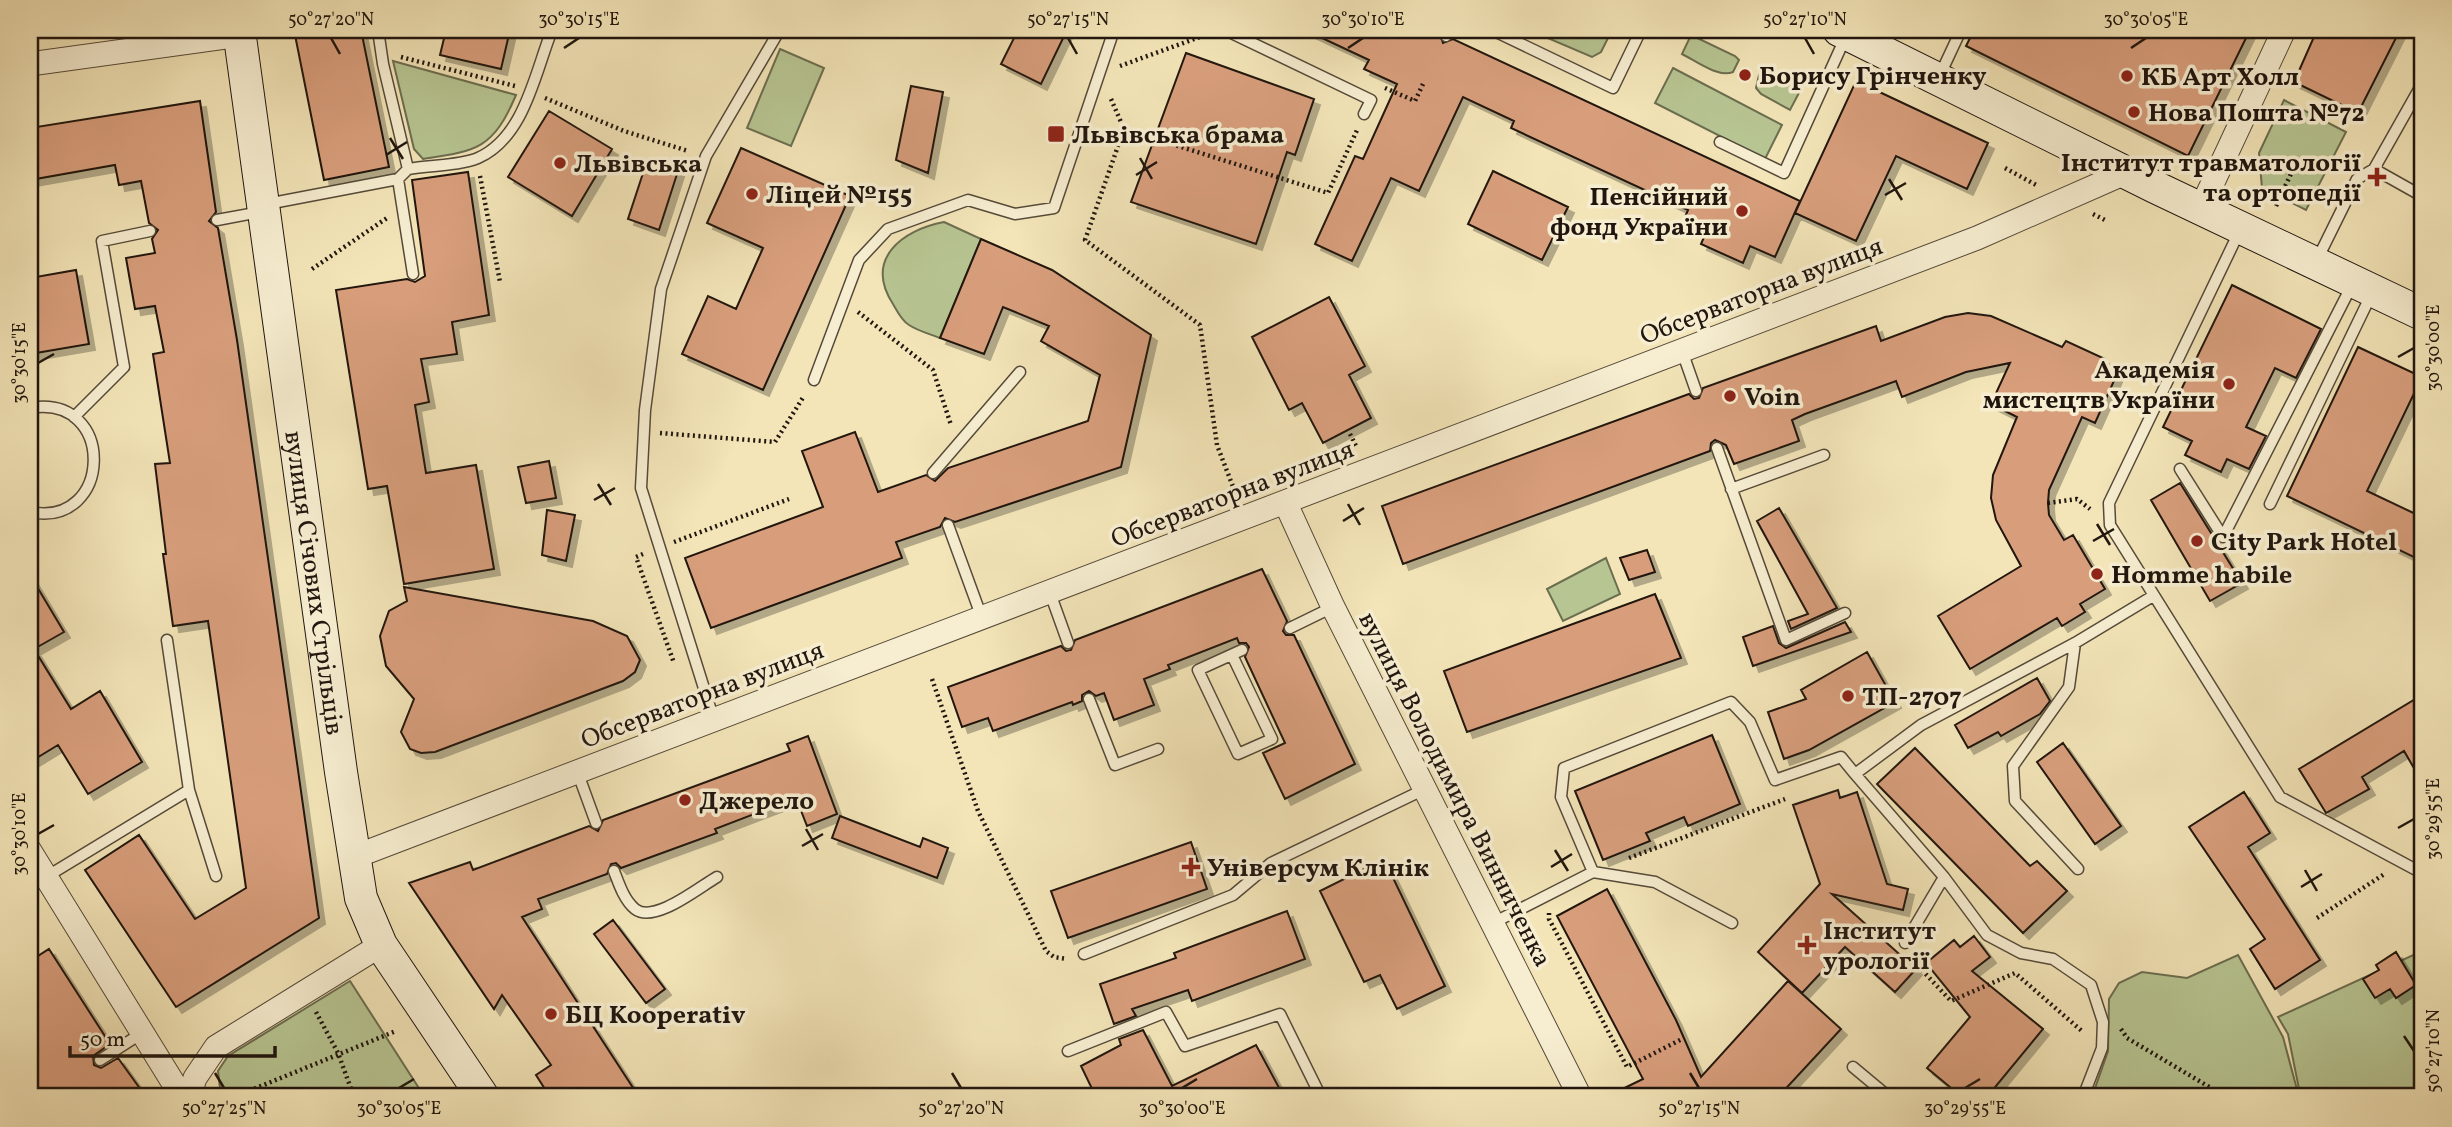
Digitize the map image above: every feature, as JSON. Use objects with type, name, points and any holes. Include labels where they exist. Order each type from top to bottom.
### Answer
[{"type":"main road","name":"вулиця Січових Стрільців","points":[[247,31],[262,209],[361,898],[381,945],[479,1096]]},
{"type":"main road","points":[[1843,32],[2125,173],[2422,313]]},
{"type":"street","points":[[2201,208],[2284,30]]},
{"type":"street","points":[[30,64],[247,31]]},
{"type":"street","name":"Обсерваторна вулиця","points":[[354,857],[1286,504],[1681,349],[1977,238],[2125,173]]},
{"type":"street","name":"вулиця Володимира Винниченка","points":[[1286,504],[1333,607],[1580,1097]]},
{"type":"street","points":[[30,851],[182,1097]]},
{"type":"street","points":[[188,1097],[195,1078],[216,1047],[381,945]]},
{"type":"lane","points":[[378,30],[408,169]]},
{"type":"lane","points":[[217,220],[398,178],[408,169],[477,158],[497,145],[514,125],[552,30]]},
{"type":"lane","points":[[814,380],[859,260],[888,229],[968,200],[1015,214],[1054,208],[1114,30]]},
{"type":"lane","points":[[1225,30],[1371,100],[1364,114]]},
{"type":"lane","points":[[1492,30],[1613,88],[1641,30]]},
{"type":"lane","points":[[1938,80],[1961,30]]},
{"type":"lane","points":[[714,720],[641,488],[644,432],[661,289],[706,156],[779,31]]},
{"type":"lane","points":[[1720,142],[1784,173],[1843,32]]},
{"type":"lane","points":[[2316,263],[2357,179],[2374,169],[2422,83]]},
{"type":"lane","points":[[2374,169],[2422,195]]},
{"type":"lane","points":[[398,178],[413,274]]},
{"type":"lane","points":[[2241,228],[2109,503],[2110,525],[2280,797],[2422,873]]},
{"type":"lane","points":[[74,417],[124,367],[102,241],[150,231]]},
{"type":"lane","points":[[2180,469],[2223,537],[2363,286]]},
{"type":"lane","points":[[2270,504],[2363,286]]},
{"type":"lane","points":[[1681,349],[1696,391]]},
{"type":"lane","points":[[933,473],[1020,372]]},
{"type":"lane","points":[[30,408],[59,409],[74,417],[86,430],[94,446],[96,463],[92,480],[82,495],[68,507],[51,513],[30,512]]},
{"type":"lane","points":[[1717,449],[1786,640],[1845,613]]},
{"type":"lane","points":[[1731,489],[1824,455]]},
{"type":"lane","points":[[948,525],[982,618]]},
{"type":"lane","points":[[1050,593],[1068,643]]},
{"type":"lane","points":[[1855,774],[1921,725],[2075,643],[2153,596]]},
{"type":"lane","points":[[1290,628],[1333,607]]},
{"type":"lane","points":[[167,640],[189,790],[216,876]]},
{"type":"lane","points":[[2075,643],[2070,687],[2013,766],[2015,801],[2078,869]]},
{"type":"lane","points":[[1237,653],[1272,739],[1238,754],[1198,670],[1237,653]]},
{"type":"lane","points":[[1089,699],[1115,765],[1158,749]]},
{"type":"lane","points":[[1592,872],[1561,797],[1564,768],[1731,702],[1750,722],[1775,780],[1841,757],[1944,877],[1987,935],[2021,953],[2053,959],[2091,985],[2103,1022],[2102,1048],[2083,1097]]},
{"type":"lane","points":[[577,771],[596,823]]},
{"type":"lane","points":[[1084,954],[1233,895],[1271,863],[1425,789]]},
{"type":"lane","points":[[46,877],[189,790]]},
{"type":"lane","points":[[614,871],[625,897],[635,909],[647,915],[658,912],[717,877]]},
{"type":"lane","points":[[1493,923],[1592,872],[1655,882],[1731,923]]},
{"type":"lane","points":[[1905,943],[1944,877]]},
{"type":"lane","points":[[1068,1051],[1166,1012],[1185,1046],[1280,1014],[1321,1097]]},
{"type":"lane","points":[[100,1060],[142,1034]]},
{"type":"lane","points":[[1853,1068],[1889,1097]]},
{"type":"path","points":[[1111,69],[1218,30]]},
{"type":"path","points":[[381,52],[507,83]]},
{"type":"path","points":[[1371,100],[1383,87],[1415,101],[1423,84]]},
{"type":"path","points":[[529,92],[624,131],[706,156]]},
{"type":"path","points":[[1235,492],[1217,445],[1200,325],[1084,240],[1124,129],[1328,194],[1364,114]]},
{"type":"path","points":[[477,158],[500,282]]},
{"type":"path","points":[[2276,206],[2296,163]]},
{"type":"path","points":[[312,269],[402,208]]},
{"type":"path","points":[[843,301],[933,370],[957,444]]},
{"type":"path","points":[[644,432],[775,442],[814,380]]},
{"type":"path","points":[[1350,434],[1356,446]]},
{"type":"path","points":[[2048,503],[2077,499],[2110,525]]},
{"type":"path","points":[[932,680],[978,811],[1046,951],[1054,957],[1066,959],[1084,954]]},
{"type":"path","points":[[1592,872],[1798,794]]},
{"type":"path","points":[[2317,918],[2401,863]]},
{"type":"path","points":[[1549,919],[1627,1068],[1684,1038]]},
{"type":"path","points":[[1905,943],[1921,969],[1951,1001],[2015,973],[2102,1048]]},
{"type":"path","points":[[314,1009],[338,1053],[354,1097]]},
{"type":"path","points":[[2120,1027],[2127,1038],[2211,1088],[2218,1097]]},
{"type":"path","points":[[234,1097],[397,1031]]},
{"type":"green space","points":[[1529,30],[1612,30],[1601,52],[1592,57]]},
{"type":"green space","points":[[1691,35],[1735,56],[1739,60],[1733,72],[1714,71],[1682,54]]},
{"type":"green space","points":[[780,49],[824,68],[791,146],[747,128]]},
{"type":"green space","points":[[393,61],[516,95],[499,127],[481,144],[457,153],[423,159],[414,149]]},
{"type":"green space","points":[[1673,68],[1782,125],[1765,159],[1655,103]]},
{"type":"green space","points":[[1766,73],[1800,91],[1790,110],[1761,94],[1756,88],[1759,75]]},
{"type":"green space","points":[[2284,100],[2346,132],[2306,210],[2262,188],[2259,153]]},
{"type":"green space","points":[[944,222],[981,239],[940,338],[916,329],[904,321],[885,288],[883,273],[885,260],[902,240],[914,232]]},
{"type":"green space","points":[[1606,558],[1620,594],[1563,621],[1547,589]]},
{"type":"green space","points":[[2422,951],[2422,1097],[2318,1097],[2300,1094],[2288,1034],[2278,1017]]},
{"type":"green space","points":[[2238,955],[2283,1037],[2299,1097],[2092,1097],[2108,1051],[2109,999],[2119,983],[2142,972],[2187,978]]},
{"type":"green space","points":[[350,981],[424,1096],[221,1097],[218,1071],[228,1056]]},
{"type":"building","points":[[294,30],[361,30],[389,167],[324,180]]},
{"type":"building","points":[[446,30],[510,30],[501,69],[440,55]]},
{"type":"building","points":[[1018,30],[1067,30],[1041,84],[1001,64]]},
{"type":"building","points":[[1305,30],[1439,32],[1443,43],[1453,39],[1800,201],[1775,257],[1750,246],[1743,263],[1701,244],[1708,228],[1685,217],[1688,210],[1511,128],[1514,121],[1463,97],[1419,191],[1391,178],[1352,261],[1315,244],[1355,156],[1363,159],[1397,84],[1364,69],[1369,60]]},
{"type":"building","name":"КБ Арт Холл","points":[[1974,30],[2250,30],[2188,156],[1966,46]]},
{"type":"building","points":[[2317,30],[2400,30],[2358,113],[2294,82]]},
{"type":"building","points":[[1186,53],[1314,99],[1295,155],[1287,152],[1256,244],[1131,202]]},
{"type":"building","points":[[1856,81],[1988,143],[1967,189],[1896,156],[1856,241],[1795,213]]},
{"type":"building","points":[[911,86],[943,92],[928,173],[896,160]]},
{"type":"building","points":[[200,101],[216,212],[209,221],[218,228],[237,340],[319,918],[176,1007],[85,870],[139,835],[195,919],[246,888],[208,621],[173,626],[163,554],[166,554],[155,464],[170,463],[153,354],[164,352],[155,306],[135,309],[126,258],[155,253],[152,239],[158,230],[149,223],[141,181],[119,185],[115,165],[30,180],[30,128]]},
{"type":"building","name":"Львівська","points":[[549,111],[612,149],[572,216],[508,177]]},
{"type":"building","points":[[741,148],[850,196],[763,390],[682,354],[708,296],[736,309],[763,248],[707,223]]},
{"type":"building","points":[[647,161],[678,171],[659,230],[628,219]]},
{"type":"building","points":[[1493,171],[1568,207],[1542,260],[1468,224]]},
{"type":"building","points":[[468,172],[489,315],[452,322],[457,354],[421,359],[429,402],[415,405],[426,473],[476,465],[494,569],[404,584],[387,486],[368,489],[336,290],[407,279],[415,282],[425,276],[412,180]]},
{"type":"building","points":[[981,239],[1052,270],[1151,335],[1121,467],[955,522],[945,518],[940,527],[896,542],[902,558],[711,628],[685,558],[823,507],[802,451],[855,432],[878,492],[926,475],[935,481],[948,468],[1088,421],[1100,375],[1041,341],[1049,326],[1003,307],[984,354],[940,338]]},
{"type":"building","points":[[76,270],[89,344],[30,354],[30,278]]},
{"type":"building","points":[[2232,285],[2321,329],[2296,378],[2275,368],[2246,427],[2266,436],[2249,469],[2227,459],[2221,472],[2185,455],[2192,441],[2163,427]]},
{"type":"building","points":[[1329,297],[1365,366],[1349,375],[1371,418],[1323,443],[1302,403],[1289,410],[1252,337]]},
{"type":"building","points":[[1968,313],[1991,316],[2062,347],[2066,341],[2105,359],[2103,364],[2118,372],[2095,423],[2082,417],[2049,490],[2048,503],[2049,515],[2064,540],[2073,535],[2105,589],[2080,604],[2085,612],[2062,626],[2057,618],[1970,669],[1938,616],[2021,566],[1996,520],[1991,498],[1993,475],[2017,417],[1991,404],[2010,363],[1966,372],[1902,397],[1896,381],[1805,414],[1792,420],[1799,441],[1734,464],[1726,445],[1715,440],[1711,443],[1710,451],[1403,564],[1382,506],[1689,394],[1694,399],[1699,398],[1703,388],[1876,326],[1881,341],[1945,317]]},
{"type":"building","points":[[2358,347],[2422,377],[2367,491],[2422,517],[2422,561],[2287,496]]},
{"type":"building","points":[[549,461],[556,498],[526,503],[518,467]]},
{"type":"building","name":"City Park Hotel","points":[[2180,483],[2242,583],[2210,601],[2151,500]]},
{"type":"building","points":[[1779,508],[1837,608],[1791,629],[1788,621],[1808,614],[1757,521]]},
{"type":"building","points":[[547,510],[575,515],[566,561],[542,555]]},
{"type":"building","points":[[1647,550],[1655,572],[1629,580],[1620,558]]},
{"type":"building","points":[[1262,569],[1287,621],[1283,631],[1286,635],[1294,635],[1355,764],[1285,799],[1263,753],[1285,743],[1245,657],[1249,647],[1246,643],[1239,643],[1237,638],[1168,665],[1170,669],[1144,679],[1154,705],[1114,720],[1104,693],[1096,696],[1089,691],[1082,695],[1082,701],[1073,705],[1072,702],[993,731],[988,718],[962,727],[948,687],[1061,646],[1066,651],[1071,650],[1075,640]]},
{"type":"building","points":[[30,575],[64,632],[34,649],[71,709],[100,691],[142,762],[88,794],[58,745],[30,762]]},
{"type":"building","points":[[404,587],[593,621],[627,636],[640,660],[635,672],[623,681],[435,752],[421,753],[410,749],[401,732],[414,699],[386,666],[380,636],[389,611],[407,601]]},
{"type":"building","points":[[1655,594],[1681,658],[1467,732],[1444,671]]},
{"type":"building","points":[[1845,622],[1851,632],[1753,666],[1743,637],[1773,626],[1779,643],[1786,648]]},
{"type":"building","name":"ТП-2707","points":[[1867,652],[1895,702],[1809,750],[1784,759],[1768,712],[1806,699],[1801,690]]},
{"type":"building","points":[[2037,678],[2050,701],[2040,714],[2001,736],[1998,732],[1968,748],[1955,725]]},
{"type":"building","points":[[2422,695],[2422,782],[2404,751],[2362,777],[2369,789],[2326,813],[2299,769]]},
{"type":"building","points":[[1712,735],[1740,804],[1688,826],[1684,817],[1646,833],[1650,841],[1603,860],[1575,791]]},
{"type":"building","points":[[808,736],[837,814],[807,826],[796,798],[715,829],[717,833],[621,868],[616,863],[611,864],[607,874],[538,899],[542,909],[522,917],[639,1097],[550,1097],[536,1075],[551,1065],[502,995],[494,1009],[409,883],[470,862],[473,870],[589,826],[598,831],[603,820],[790,751],[787,744]]},
{"type":"building","points":[[2063,743],[2121,826],[2095,844],[2037,762]]},
{"type":"building","points":[[1915,748],[2030,866],[2037,861],[2067,891],[2023,933],[1877,784]]},
{"type":"building","points":[[1838,790],[1840,798],[1857,792],[1887,884],[1908,889],[1903,910],[1832,894],[1916,969],[1895,992],[1845,947],[1802,993],[1758,952],[1820,884],[1793,805]]},
{"type":"building","points":[[2244,792],[2270,833],[2248,847],[2320,960],[2275,989],[2250,949],[2265,939],[2189,827]]},
{"type":"building","points":[[840,816],[920,847],[923,838],[948,848],[937,878],[832,838]]},
{"type":"building","points":[[1191,842],[1207,889],[1068,938],[1051,891]]},
{"type":"building","points":[[1384,859],[1445,986],[1397,1009],[1380,975],[1364,982],[1320,891]]},
{"type":"building","points":[[1607,889],[1676,1020],[1701,1077],[1788,981],[1841,1029],[1778,1097],[1606,1097],[1643,1079],[1557,916]]},
{"type":"building","points":[[1287,911],[1305,959],[1192,1001],[1188,990],[1132,1009],[1136,1016],[1114,1024],[1100,984],[1176,958],[1174,953]]},
{"type":"building","points":[[613,920],[665,989],[646,1003],[594,934]]},
{"type":"building","points":[[1974,936],[1990,957],[1972,971],[2043,1029],[1987,1097],[1962,1097],[1927,1068],[1970,1017],[1926,963],[1954,940],[1960,947]]},
{"type":"building","points":[[49,949],[110,1044],[93,1056],[94,1065],[101,1068],[118,1058],[146,1097],[41,1097],[30,1079],[30,961]]},
{"type":"building","points":[[2396,952],[2416,985],[2396,998],[2390,989],[2375,998],[2363,979],[2379,970],[2376,965]]},
{"type":"building","points":[[1143,1030],[1172,1086],[1256,1045],[1284,1097],[1096,1097],[1081,1066],[1121,1045],[1119,1039]]},
{"type":"place","name":"Борису Грінченку","points":[[1745,75]]},
{"type":"place","name":"КБ Арт Холл","points":[[2127,76]]},
{"type":"place","name":"Нова Пошта №72","points":[[2134,112]]},
{"type":"place","name":"Львівська брама","points":[[1056,134]]},
{"type":"place","name":"Львівська","points":[[560,163]]},
{"type":"place","name":"Інститут травматології та ортопедії","points":[[2377,177]]},
{"type":"place","name":"Ліцей №155","points":[[752,194]]},
{"type":"place","name":"Пенсійний фонд України","points":[[1742,211]]},
{"type":"place","name":"Академія мистецтв України","points":[[2229,384]]},
{"type":"place","name":"Voin","points":[[1730,396]]},
{"type":"place","name":"City Park Hotel","points":[[2197,541]]},
{"type":"place","name":"Homme habile","points":[[2097,574]]},
{"type":"place","name":"ТП-2707","points":[[1848,696]]},
{"type":"place","name":"Джерело","points":[[685,800]]},
{"type":"place","name":"Універсум Клінік","points":[[1191,867]]},
{"type":"place","name":"Інститут урології","points":[[1807,945]]},
{"type":"place","name":"БЦ Kooperativ","points":[[551,1014]]}]
